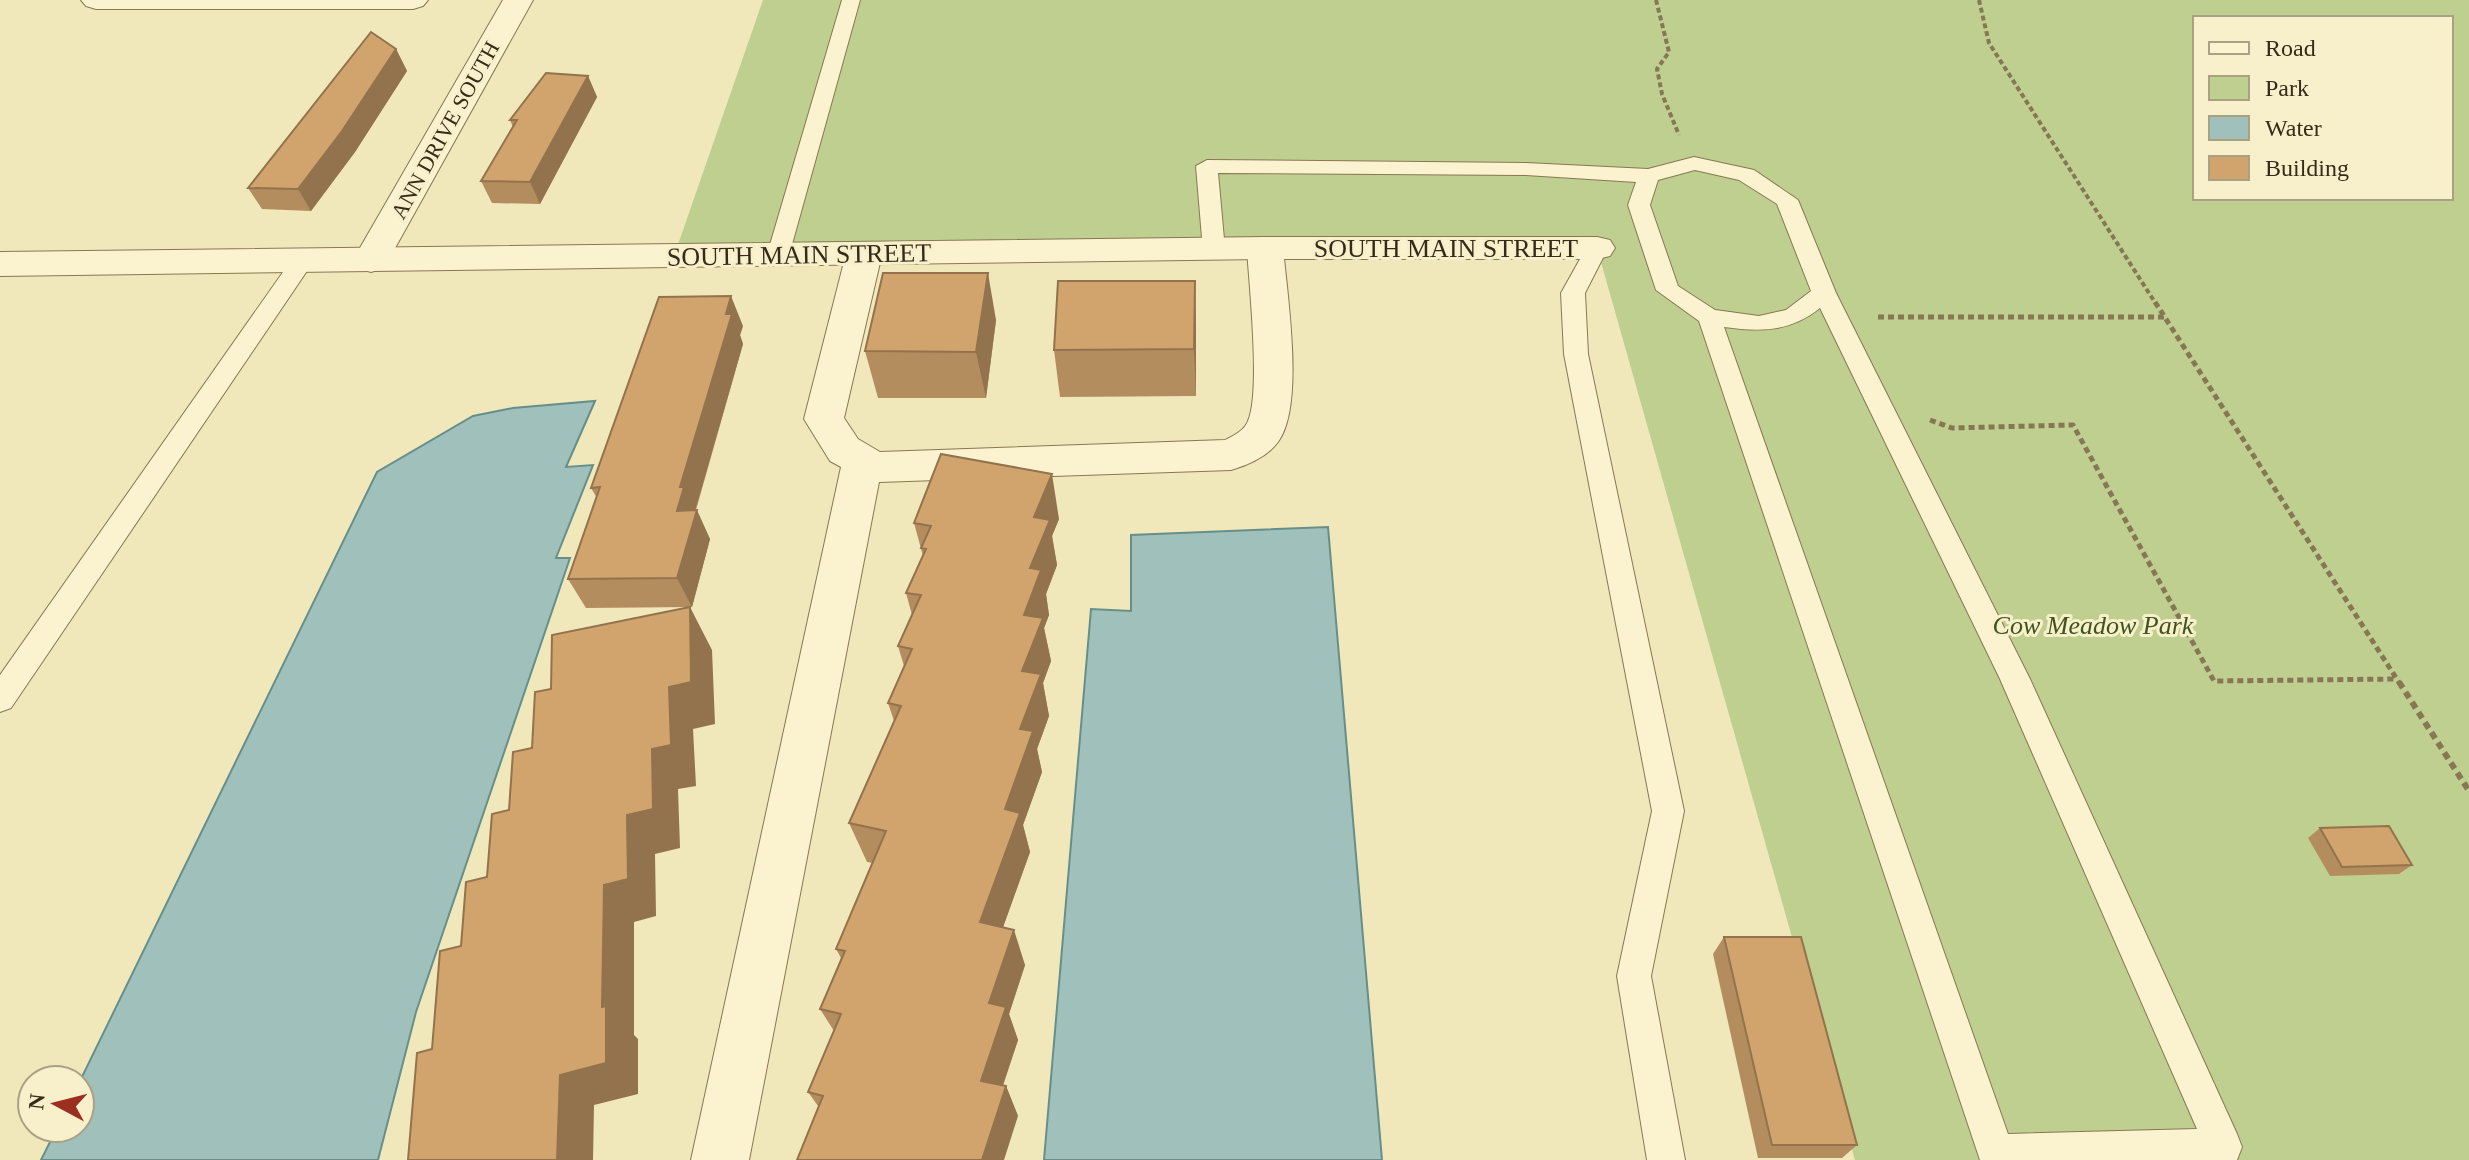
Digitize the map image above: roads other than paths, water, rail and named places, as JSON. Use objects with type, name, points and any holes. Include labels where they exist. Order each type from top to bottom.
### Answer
[{"type":"street","points":[[96,0],[413,0]]},
{"type":"street","name":"ANN DRIVE SOUTH","points":[[371,260],[518,0]]},
{"type":"street","points":[[864,254],[824,419],[844,450],[874,467],[1231,455],[1257,440],[1268,426],[1273,378],[1265,248]]},
{"type":"street","name":"SOUTH MAIN STREET","points":[[0,264],[1265,248],[1597,248]]},
{"type":"street","points":[[720,1160],[863,460]]},
{"type":"lane","points":[[778,255],[851,0]]},
{"type":"lane","points":[[1214,250],[1207,166],[1526,169],[1649,176],[1694,163],[1746,175],[1787,200],[1824,293],[2015,679],[2224,1147],[1996,1153],[1709,317]]},
{"type":"lane","points":[[1649,176],[1639,205],[1668,290],[1709,317],[1759,324],[1793,317],[1824,293]]},
{"type":"lane","points":[[1597,248],[1573,293],[1576,354],[1668,811],[1634,976],[1666,1160]]},
{"type":"lane","points":[[0,699],[303,260]]},
{"type":"water","points":[[595,401],[566,467],[593,465],[556,558],[570,558],[416,1012],[378,1160],[41,1160],[49,1144],[96,1144],[96,1064],[88,1064],[377,472],[473,416],[513,408]]},
{"type":"water","points":[[1328,527],[1382,1160],[1044,1160],[1091,609],[1131,611],[1131,535]]},
{"type":"park label","name":"Cow Meadow Park","points":[[2093,625]]}]
